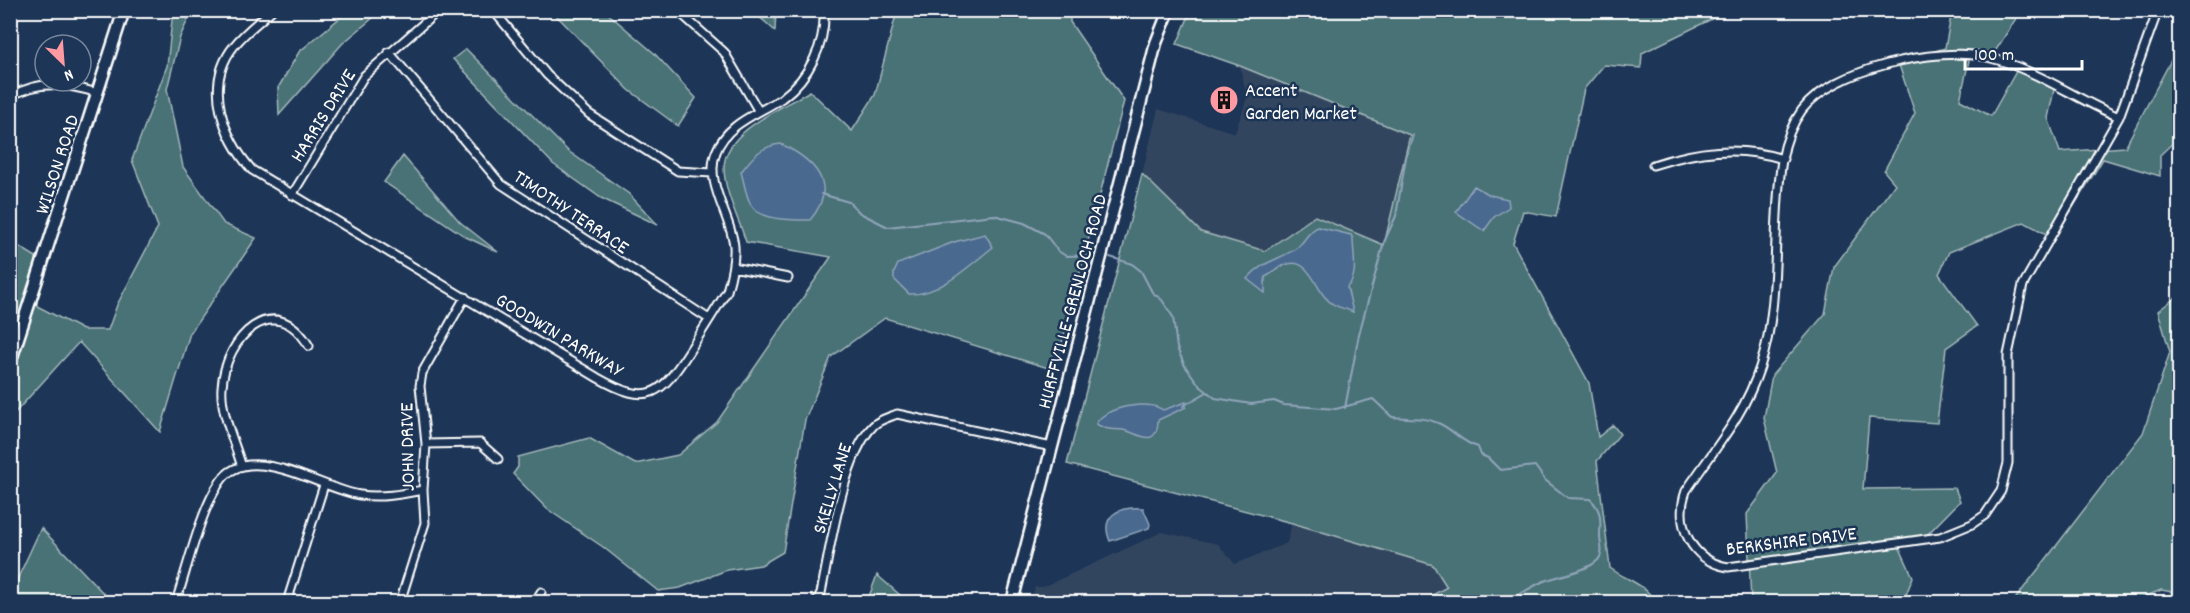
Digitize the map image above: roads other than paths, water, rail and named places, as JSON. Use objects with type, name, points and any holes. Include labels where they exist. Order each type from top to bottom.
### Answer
[{"type":"main road","name":"WILSON ROAD","points":[[10,363],[124,10]]},
{"type":"main road","name":"HURFFVILLE-GRENLOCH ROAD","points":[[1012,603],[1156,43],[1169,10]]},
{"type":"street","name":"GOODWIN PARKWAY","points":[[272,10],[233,47],[221,79],[219,108],[235,152],[252,170],[292,195],[612,386],[635,393],[655,391],[671,380],[727,291],[733,267],[734,247],[712,173]]},
{"type":"street","name":"HARRIS DRIVE","points":[[292,195],[359,83],[389,52],[440,10]]},
{"type":"street","points":[[493,10],[547,75],[589,114],[678,171],[712,173],[715,154],[730,129],[796,86],[809,68],[819,50],[825,27],[824,10]]},
{"type":"street","points":[[676,10],[724,52],[758,110]]},
{"type":"street","name":"BERKSHIRE DRIVE","points":[[2119,117],[2039,77],[1986,57],[1927,54],[1879,67],[1817,96],[1802,110],[1790,130],[1782,159],[1771,313],[1760,368],[1732,427],[1686,490],[1681,503],[1683,525],[1694,548],[1703,558],[1728,567],[1940,537],[1972,524],[1994,505],[2006,476],[2008,355],[2023,285],[2119,117],[2158,10]]},
{"type":"street","name":"TIMOTHY TERRACE","points":[[389,52],[501,184],[710,319]]},
{"type":"street","points":[[10,97],[31,87],[50,84],[74,86],[98,93]]},
{"type":"street","points":[[1653,165],[1714,150],[1766,154],[1782,159]]},
{"type":"street","points":[[733,267],[788,278]]},
{"type":"street","name":"JOHN DRIVE","points":[[400,603],[425,523],[423,490],[426,444],[420,386],[422,373],[465,297]]},
{"type":"street","points":[[241,464],[222,393],[225,374],[237,342],[246,331],[261,321],[277,318],[297,328],[309,346]]},
{"type":"street","name":"SKELLY LANE","points":[[816,603],[821,593],[856,448],[874,424],[897,414],[1052,447]]},
{"type":"street","points":[[426,444],[480,443],[490,449],[498,459]]},
{"type":"street","points":[[176,603],[210,500],[225,474],[241,464],[261,463],[357,495],[391,496],[423,490]]},
{"type":"street","points":[[286,603],[324,485]]},
{"type":"street","points":[[535,603],[541,592]]},
{"type":"waterway","points":[[1345,408],[1359,334],[1384,242],[1396,216],[1406,157],[1413,135]]},
{"type":"waterway","points":[[821,194],[849,202],[860,213],[888,227],[994,215],[1024,223],[1045,234],[1058,251],[1066,256],[1097,255]]},
{"type":"waterway","points":[[1110,257],[1132,264],[1141,271],[1152,292],[1162,300],[1173,317],[1177,348],[1185,366],[1200,386],[1215,398],[1251,404],[1274,401],[1284,405],[1336,409],[1373,399],[1392,417],[1426,419],[1443,426],[1478,447],[1481,455],[1488,458],[1500,470],[1535,466],[1545,480],[1568,498],[1590,499],[1598,510],[1600,519],[1601,551],[1598,560],[1579,570],[1542,582],[1505,602]]},
{"type":"waterway","points":[[1183,406],[1207,392]]},
{"type":"place","name":"Accent Garden Market","points":[[1224,100]]}]
